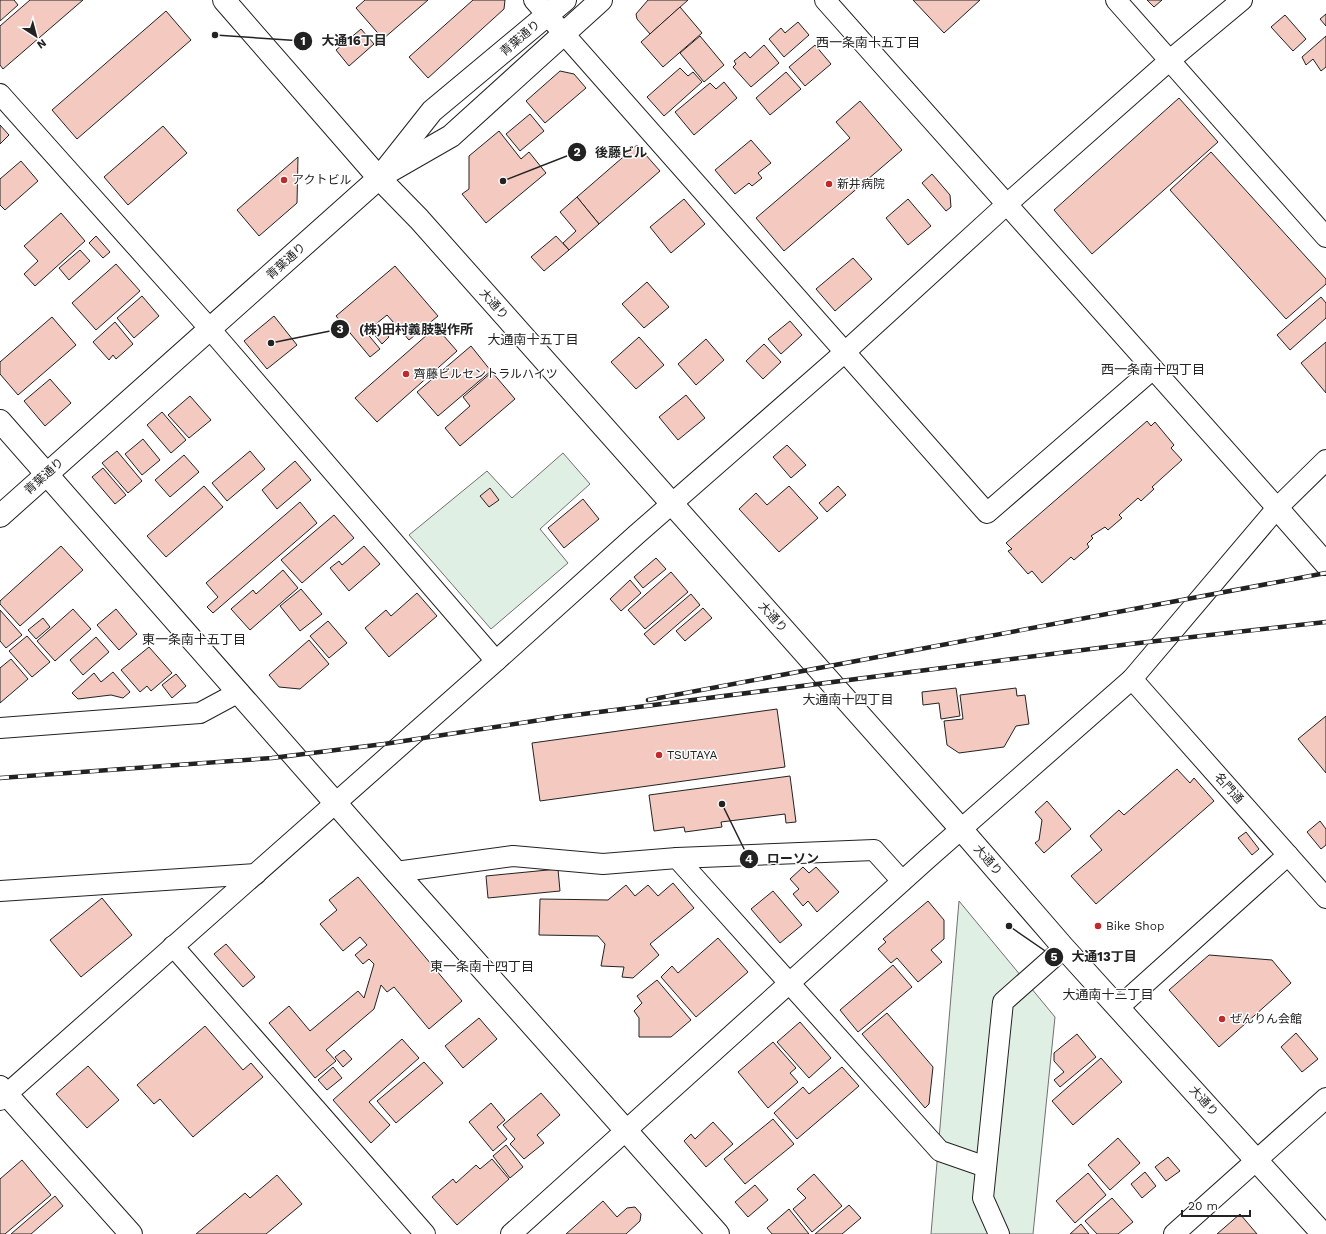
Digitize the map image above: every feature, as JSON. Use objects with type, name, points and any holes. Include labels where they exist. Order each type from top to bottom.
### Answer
[{"type":"main road","name":"大通り","points":[[224,0],[379,178],[419,219],[672,503],[961,829],[1064,948],[1323,1234]]},
{"type":"main road","name":"青葉通り","points":[[0,516],[379,178],[432,111],[540,8],[565,0]]},
{"type":"main road","points":[[379,178],[451,136],[601,0]]},
{"type":"main road","points":[[0,421],[396,872],[718,1234]]},
{"type":"main road","points":[[1277,508],[1326,564]]},
{"type":"main road","points":[[2,1094],[132,1234]]},
{"type":"street","points":[[825,0],[1277,508]]},
{"type":"street","points":[[1116,0],[1326,237]]},
{"type":"street","points":[[2,1094],[256,874],[672,503],[845,352],[1006,205],[1170,60],[1242,0]]},
{"type":"street","points":[[540,8],[988,513],[1153,369]]},
{"type":"street","points":[[0,94],[210,329],[496,661]]},
{"type":"street","points":[[511,1234],[790,984],[902,881],[1132,679],[1277,508],[1326,460]]},
{"type":"street","name":"名門通","points":[[1132,679],[1326,898]]},
{"type":"street","points":[[0,728],[200,713],[239,692]]},
{"type":"street","points":[[396,872],[513,856],[603,864],[677,858],[874,850],[902,881]]},
{"type":"street","points":[[1119,1007],[1288,855]]},
{"type":"street","points":[[677,858],[940,1151],[986,1167]]},
{"type":"street","points":[[0,891],[256,874]]},
{"type":"street","points":[[173,946],[425,1234]]},
{"type":"street","points":[[999,1234],[983,1198],[1003,1002],[1064,948]]},
{"type":"street","points":[[1174,1234],[1326,1098]]},
{"type":"green space","points":[[563,453],[590,484],[540,529],[568,563],[491,629],[409,535],[487,471],[512,498]]},
{"type":"green space","points":[[959,901],[1055,1017],[1033,1234],[931,1234]]},
{"type":"building","points":[[0,0],[14,0],[18,5],[0,21]]},
{"type":"building","points":[[30,0],[83,0],[3,69],[0,65],[0,26]]},
{"type":"building","points":[[365,0],[428,0],[383,39],[356,8]]},
{"type":"building","points":[[473,0],[505,0],[504,9],[428,78],[409,57]]},
{"type":"building","points":[[648,0],[688,0],[650,34],[637,19],[636,14]]},
{"type":"building","points":[[913,0],[980,0],[944,33]]},
{"type":"building","points":[[1147,0],[1162,0],[1154,7]]},
{"type":"building","points":[[680,7],[702,33],[663,67],[641,42]]},
{"type":"building","points":[[166,11],[191,40],[77,139],[52,110]]},
{"type":"building","points":[[1326,14],[1326,26],[1320,19]]},
{"type":"building","points":[[1285,15],[1306,39],[1293,51],[1271,27]]},
{"type":"building","points":[[798,22],[809,35],[784,57],[769,39],[781,28],[785,33]]},
{"type":"building","points":[[361,29],[374,44],[349,66],[336,50]]},
{"type":"building","points":[[700,36],[724,65],[704,82],[680,53]]},
{"type":"building","points":[[1326,36],[1326,67],[1321,71],[1313,59],[1306,65],[1302,57]]},
{"type":"building","points":[[764,45],[779,63],[751,87],[733,67],[736,64],[734,61],[745,52],[750,58]]},
{"type":"building","points":[[815,45],[831,64],[805,86],[789,67]]},
{"type":"building","points":[[680,68],[688,76],[693,72],[702,82],[664,116],[647,97]]},
{"type":"building","points":[[560,71],[574,74],[586,88],[545,123],[526,101]]},
{"type":"building","points":[[786,72],[801,89],[770,115],[756,98]]},
{"type":"building","points":[[724,82],[737,98],[694,135],[675,112],[710,83],[716,89]]},
{"type":"building","points":[[1179,98],[1218,142],[1092,254],[1054,210]]},
{"type":"building","name":"新井病院","points":[[860,101],[902,150],[784,251],[756,218],[850,138],[836,122]]},
{"type":"building","points":[[530,114],[544,131],[520,151],[506,134]]},
{"type":"building","points":[[0,125],[9,135],[0,144]]},
{"type":"building","points":[[163,126],[187,153],[128,205],[104,177]]},
{"type":"building","points":[[499,131],[521,159],[529,152],[546,173],[486,223],[462,194],[469,189],[469,156]]},
{"type":"building","points":[[751,140],[771,163],[758,173],[762,178],[752,186],[749,183],[735,194],[715,170]]},
{"type":"building","points":[[637,145],[660,171],[599,224],[577,197]]},
{"type":"building","points":[[1211,152],[1326,279],[1326,284],[1286,319],[1170,190]]},
{"type":"building","name":"アクトビル","points":[[298,157],[297,203],[259,236],[237,210]]},
{"type":"building","points":[[21,161],[38,181],[5,210],[0,205],[0,179]]},
{"type":"building","points":[[932,174],[950,195],[951,207],[946,211],[922,183]]},
{"type":"building","points":[[577,197],[599,224],[569,250],[563,243],[576,231],[560,212]]},
{"type":"building","points":[[684,199],[705,224],[671,253],[650,227]]},
{"type":"building","points":[[908,199],[931,226],[908,245],[886,218]]},
{"type":"building","points":[[61,213],[85,241],[35,286],[24,274],[38,261],[24,246]]},
{"type":"building","points":[[96,236],[110,252],[103,258],[89,243]]},
{"type":"building","points":[[556,236],[569,250],[544,271],[531,257]]},
{"type":"building","points":[[80,250],[90,261],[69,280],[59,268]]},
{"type":"building","points":[[853,258],[872,279],[835,311],[816,289]]},
{"type":"building","points":[[116,264],[140,291],[96,330],[72,303]]},
{"type":"building","points":[[395,266],[438,316],[409,340],[387,315],[366,332],[380,349],[370,357],[336,316]]},
{"type":"building","points":[[647,282],[669,307],[644,328],[622,304]]},
{"type":"building","points":[[142,296],[159,316],[134,338],[117,318]]},
{"type":"building","points":[[1321,297],[1326,303],[1326,318],[1290,350],[1277,335]]},
{"type":"building","points":[[274,316],[297,345],[267,369],[244,341]]},
{"type":"building","points":[[52,317],[76,345],[18,395],[0,374],[0,362]]},
{"type":"building","points":[[790,321],[802,335],[781,354],[768,339]]},
{"type":"building","points":[[115,322],[133,344],[116,359],[113,355],[109,360],[93,342]]},
{"type":"building","points":[[380,326],[389,337],[382,344],[373,333]]},
{"type":"building","name":"齊藤ビルセントラルハイツ","points":[[436,327],[457,351],[377,422],[355,398]]},
{"type":"building","points":[[639,337],[664,365],[636,389],[611,362]]},
{"type":"building","points":[[706,339],[724,360],[696,385],[678,364]]},
{"type":"building","points":[[1326,342],[1326,393],[1301,363]]},
{"type":"building","points":[[764,344],[781,362],[763,379],[746,361]]},
{"type":"building","points":[[471,346],[491,371],[438,416],[417,392]]},
{"type":"building","points":[[492,372],[515,399],[460,446],[445,428],[470,406],[463,397]]},
{"type":"building","points":[[50,379],[71,403],[45,426],[24,401]]},
{"type":"building","points":[[686,395],[705,418],[678,440],[659,417]]},
{"type":"building","points":[[190,396],[211,420],[189,438],[168,415]]},
{"type":"building","points":[[162,412],[186,440],[171,453],[147,425]]},
{"type":"building","points":[[1147,421],[1151,426],[1155,422],[1174,445],[1171,448],[1182,460],[1152,487],[1154,489],[1141,501],[1138,498],[1119,515],[1122,518],[1108,530],[1105,527],[1091,536],[1093,538],[1087,544],[1089,547],[1074,560],[1071,557],[1042,583],[1032,571],[1028,574],[1008,551],[1012,549],[1006,543]]},
{"type":"building","points":[[143,439],[160,460],[142,475],[125,454]]},
{"type":"building","points":[[787,445],[806,465],[791,478],[773,457]]},
{"type":"building","points":[[117,451],[142,481],[128,493],[102,463]]},
{"type":"building","points":[[250,451],[265,469],[227,501],[212,483]]},
{"type":"building","points":[[184,455],[199,472],[170,497],[155,480]]},
{"type":"building","points":[[295,461],[311,480],[277,509],[262,490]]},
{"type":"building","points":[[103,468],[126,495],[115,504],[92,477]]},
{"type":"building","points":[[204,486],[223,507],[166,557],[147,536]]},
{"type":"building","points":[[789,486],[818,518],[779,552],[739,509],[756,493],[767,505]]},
{"type":"building","points":[[838,486],[846,495],[827,512],[819,503]]},
{"type":"building","points":[[490,488],[499,500],[489,507],[480,496]]},
{"type":"building","points":[[583,499],[599,519],[564,548],[548,528]]},
{"type":"building","points":[[300,502],[317,523],[213,613],[207,607],[218,597],[206,583]]},
{"type":"building","points":[[334,515],[354,538],[302,583],[281,560]]},
{"type":"building","points":[[61,546],[83,570],[20,626],[0,604],[0,601]]},
{"type":"building","points":[[364,546],[380,564],[349,591],[330,568],[339,561],[342,565]]},
{"type":"building","points":[[656,558],[666,569],[643,588],[634,577]]},
{"type":"building","points":[[283,570],[298,588],[250,630],[231,609],[253,590],[256,594]]},
{"type":"building","points":[[671,572],[688,592],[645,629],[628,610]]},
{"type":"building","points":[[630,580],[641,593],[621,611],[610,599]]},
{"type":"building","points":[[301,589],[322,614],[300,631],[280,606]]},
{"type":"building","points":[[417,593],[437,616],[389,657],[365,628],[386,610],[391,616]]},
{"type":"building","points":[[691,594],[700,605],[654,645],[644,634]]},
{"type":"building","points":[[703,608],[712,618],[685,641],[676,631]]},
{"type":"building","points":[[73,609],[91,629],[55,661],[37,641]]},
{"type":"building","points":[[116,609],[137,634],[119,650],[97,625]]},
{"type":"building","points":[[0,610],[22,635],[6,648],[0,641]]},
{"type":"building","points":[[43,618],[50,627],[36,639],[28,630]]},
{"type":"building","points":[[328,621],[347,643],[329,658],[310,636]]},
{"type":"building","points":[[27,636],[50,662],[32,677],[9,651]]},
{"type":"building","points":[[96,637],[109,652],[83,675],[70,660]]},
{"type":"building","points":[[309,640],[329,664],[300,689],[279,687],[269,675]]},
{"type":"building","points":[[149,647],[172,673],[151,691],[147,686],[140,692],[121,670]]},
{"type":"building","points":[[11,659],[28,679],[0,703],[0,668]]},
{"type":"building","points":[[113,672],[130,692],[123,698],[111,695],[78,699],[72,693],[94,673],[101,682]]},
{"type":"building","points":[[176,674],[186,686],[172,698],[162,685]]},
{"type":"building","points":[[956,688],[960,716],[941,719],[939,703],[923,705],[922,692]]},
{"type":"building","points":[[1016,688],[1017,696],[1025,695],[1029,724],[1016,726],[1004,747],[959,753],[947,745],[944,721],[963,719],[960,695]]},
{"type":"building","name":"TSUTAYA","points":[[777,709],[785,767],[540,801],[532,743]]},
{"type":"building","points":[[1326,716],[1326,773],[1298,739]]},
{"type":"building","points":[[1177,769],[1190,783],[1194,778],[1214,801],[1096,904],[1071,876],[1102,850],[1090,836],[1119,810],[1124,815]]},
{"type":"building","points":[[790,776],[796,822],[786,823],[785,814],[721,822],[722,827],[685,832],[684,827],[654,831],[649,795]]},
{"type":"building","points":[[1047,801],[1071,829],[1044,853],[1035,843],[1039,840],[1042,820],[1035,812]]},
{"type":"building","points":[[1320,821],[1326,829],[1326,845],[1321,849],[1307,832]]},
{"type":"building","points":[[1246,832],[1259,849],[1252,855],[1238,838]]},
{"type":"building","points":[[803,867],[809,873],[816,867],[839,892],[817,912],[808,901],[803,906],[793,894],[799,889],[790,879]]},
{"type":"building","points":[[558,869],[560,891],[488,898],[486,876]]},
{"type":"building","points":[[358,877],[462,1001],[429,1029],[394,987],[387,992],[381,985],[374,1009],[326,1050],[336,1061],[315,1078],[269,1023],[289,1006],[310,1031],[358,991],[364,998],[374,964],[369,959],[363,964],[355,955],[367,945],[360,937],[343,951],[320,924],[337,910],[329,900]]},
{"type":"building","points":[[673,883],[694,908],[650,944],[659,955],[633,978],[622,977],[624,967],[601,966],[605,944],[598,936],[539,935],[540,899],[608,900],[626,885],[635,896],[648,885],[658,896]]},
{"type":"building","points":[[773,891],[802,925],[780,943],[751,909]]},
{"type":"building","points":[[102,898],[132,935],[81,977],[50,940]]},
{"type":"building","points":[[928,901],[944,920],[944,939],[931,950],[942,962],[918,982],[897,958],[891,963],[878,949],[886,942],[883,939]]},
{"type":"building","points":[[718,938],[748,972],[696,1017],[661,977],[672,966],[678,973]]},
{"type":"building","points":[[226,944],[255,977],[243,987],[214,954]]},
{"type":"building","name":"ぜんりん会館","points":[[1209,955],[1272,960],[1291,983],[1219,1047],[1169,990]]},
{"type":"building","points":[[893,965],[912,987],[858,1032],[840,1010]]},
{"type":"building","points":[[657,980],[691,1020],[671,1037],[639,1037],[639,1018],[634,1011],[642,1003],[637,996]]},
{"type":"building","points":[[887,1013],[933,1067],[929,1104],[925,1108],[862,1034]]},
{"type":"building","points":[[479,1018],[497,1039],[463,1068],[445,1046]]},
{"type":"building","points":[[800,1022],[831,1058],[809,1078],[777,1042]]},
{"type":"building","points":[[205,1026],[243,1070],[251,1063],[263,1077],[193,1137],[160,1099],[154,1104],[137,1085]]},
{"type":"building","points":[[1296,1033],[1318,1059],[1302,1072],[1281,1047]]},
{"type":"building","points":[[1077,1034],[1096,1057],[1060,1087],[1054,1080],[1064,1072],[1054,1061],[1054,1053]]},
{"type":"building","points":[[402,1039],[419,1058],[369,1102],[390,1125],[371,1143],[333,1100]]},
{"type":"building","points":[[773,1042],[796,1068],[790,1073],[798,1082],[768,1108],[738,1072]]},
{"type":"building","points":[[344,1050],[352,1059],[343,1067],[335,1057]]},
{"type":"building","points":[[1101,1058],[1122,1082],[1073,1125],[1052,1101]]},
{"type":"building","points":[[424,1062],[443,1083],[396,1123],[377,1101]]},
{"type":"building","points":[[88,1066],[119,1100],[87,1128],[56,1094]]},
{"type":"building","points":[[333,1067],[342,1078],[327,1090],[318,1080]]},
{"type":"building","points":[[842,1067],[859,1086],[797,1139],[774,1113],[803,1087],[809,1094]]},
{"type":"building","points":[[541,1093],[560,1115],[537,1135],[544,1143],[524,1159],[510,1144],[515,1139],[503,1125]]},
{"type":"building","points":[[491,1103],[505,1120],[497,1127],[507,1139],[493,1151],[469,1122]]},
{"type":"building","points":[[773,1119],[794,1144],[745,1184],[724,1159]]},
{"type":"building","points":[[713,1122],[733,1144],[706,1167],[684,1141],[691,1134],[695,1139]]},
{"type":"building","points":[[1118,1138],[1140,1163],[1110,1190],[1088,1165]]},
{"type":"building","points":[[506,1145],[523,1167],[510,1178],[493,1156]]},
{"type":"building","points":[[1168,1157],[1180,1171],[1166,1181],[1155,1167]]},
{"type":"building","points":[[492,1159],[509,1179],[457,1225],[432,1197],[453,1179],[456,1183],[476,1165],[480,1169]]},
{"type":"building","points":[[22,1160],[51,1195],[5,1234],[0,1234],[0,1179]]},
{"type":"building","points":[[1145,1172],[1156,1186],[1142,1198],[1131,1184]]},
{"type":"building","points":[[1088,1173],[1106,1195],[1075,1223],[1056,1201]]},
{"type":"building","points":[[814,1174],[842,1206],[812,1232],[793,1209],[806,1198],[797,1189]]},
{"type":"building","points":[[277,1175],[302,1204],[266,1234],[196,1234],[245,1193],[250,1198]]},
{"type":"building","points":[[755,1185],[768,1200],[748,1217],[735,1202]]},
{"type":"building","points":[[55,1196],[63,1206],[31,1234],[11,1234]]},
{"type":"building","points":[[1112,1198],[1133,1222],[1118,1234],[1097,1234],[1085,1221]]},
{"type":"building","points":[[603,1201],[617,1217],[627,1208],[635,1207],[641,1214],[640,1221],[626,1234],[566,1234]]},
{"type":"building","points":[[849,1205],[861,1218],[842,1234],[815,1234]]},
{"type":"building","points":[[789,1209],[809,1234],[772,1234],[767,1228]]},
{"type":"building","points":[[1240,1214],[1257,1234],[1217,1234]]},
{"type":"building","points":[[1081,1224],[1089,1234],[1070,1234]]},
{"type":"railway","points":[[648,700],[1326,573]]},
{"type":"railway","points":[[0,778],[272,758],[384,744],[560,717],[1130,644],[1326,622]]},
{"type":"place","name":"大通16丁目","points":[[215,35]]},
{"type":"place","name":"アクトビル","points":[[284,180]]},
{"type":"place","name":"後藤ビル","points":[[503,181]]},
{"type":"place","name":"新井病院","points":[[829,184]]},
{"type":"place","name":"(株)田村義肢製作所","points":[[271,343]]},
{"type":"place","name":"齊藤ビルセントラルハイツ","points":[[406,374]]},
{"type":"place","name":"TSUTAYA","points":[[659,755]]},
{"type":"place","name":"ローソン","points":[[722,804]]},
{"type":"place","name":"大通13丁目","points":[[1009,926]]},
{"type":"place","name":"Bike Shop","points":[[1098,926]]},
{"type":"place","name":"ぜんりん会館","points":[[1222,1019]]},
{"type":"district","name":"西一条南十五丁目","points":[[868,42]]},
{"type":"district","name":"大通南十五丁目","points":[[533,339]]},
{"type":"district","name":"西一条南十四丁目","points":[[1153,369]]},
{"type":"district","name":"東一条南十五丁目","points":[[194,639]]},
{"type":"district","name":"大通南十四丁目","points":[[848,699]]},
{"type":"district","name":"東一条南十四丁目","points":[[482,966]]},
{"type":"district","name":"大通南十三丁目","points":[[1108,994]]}]
